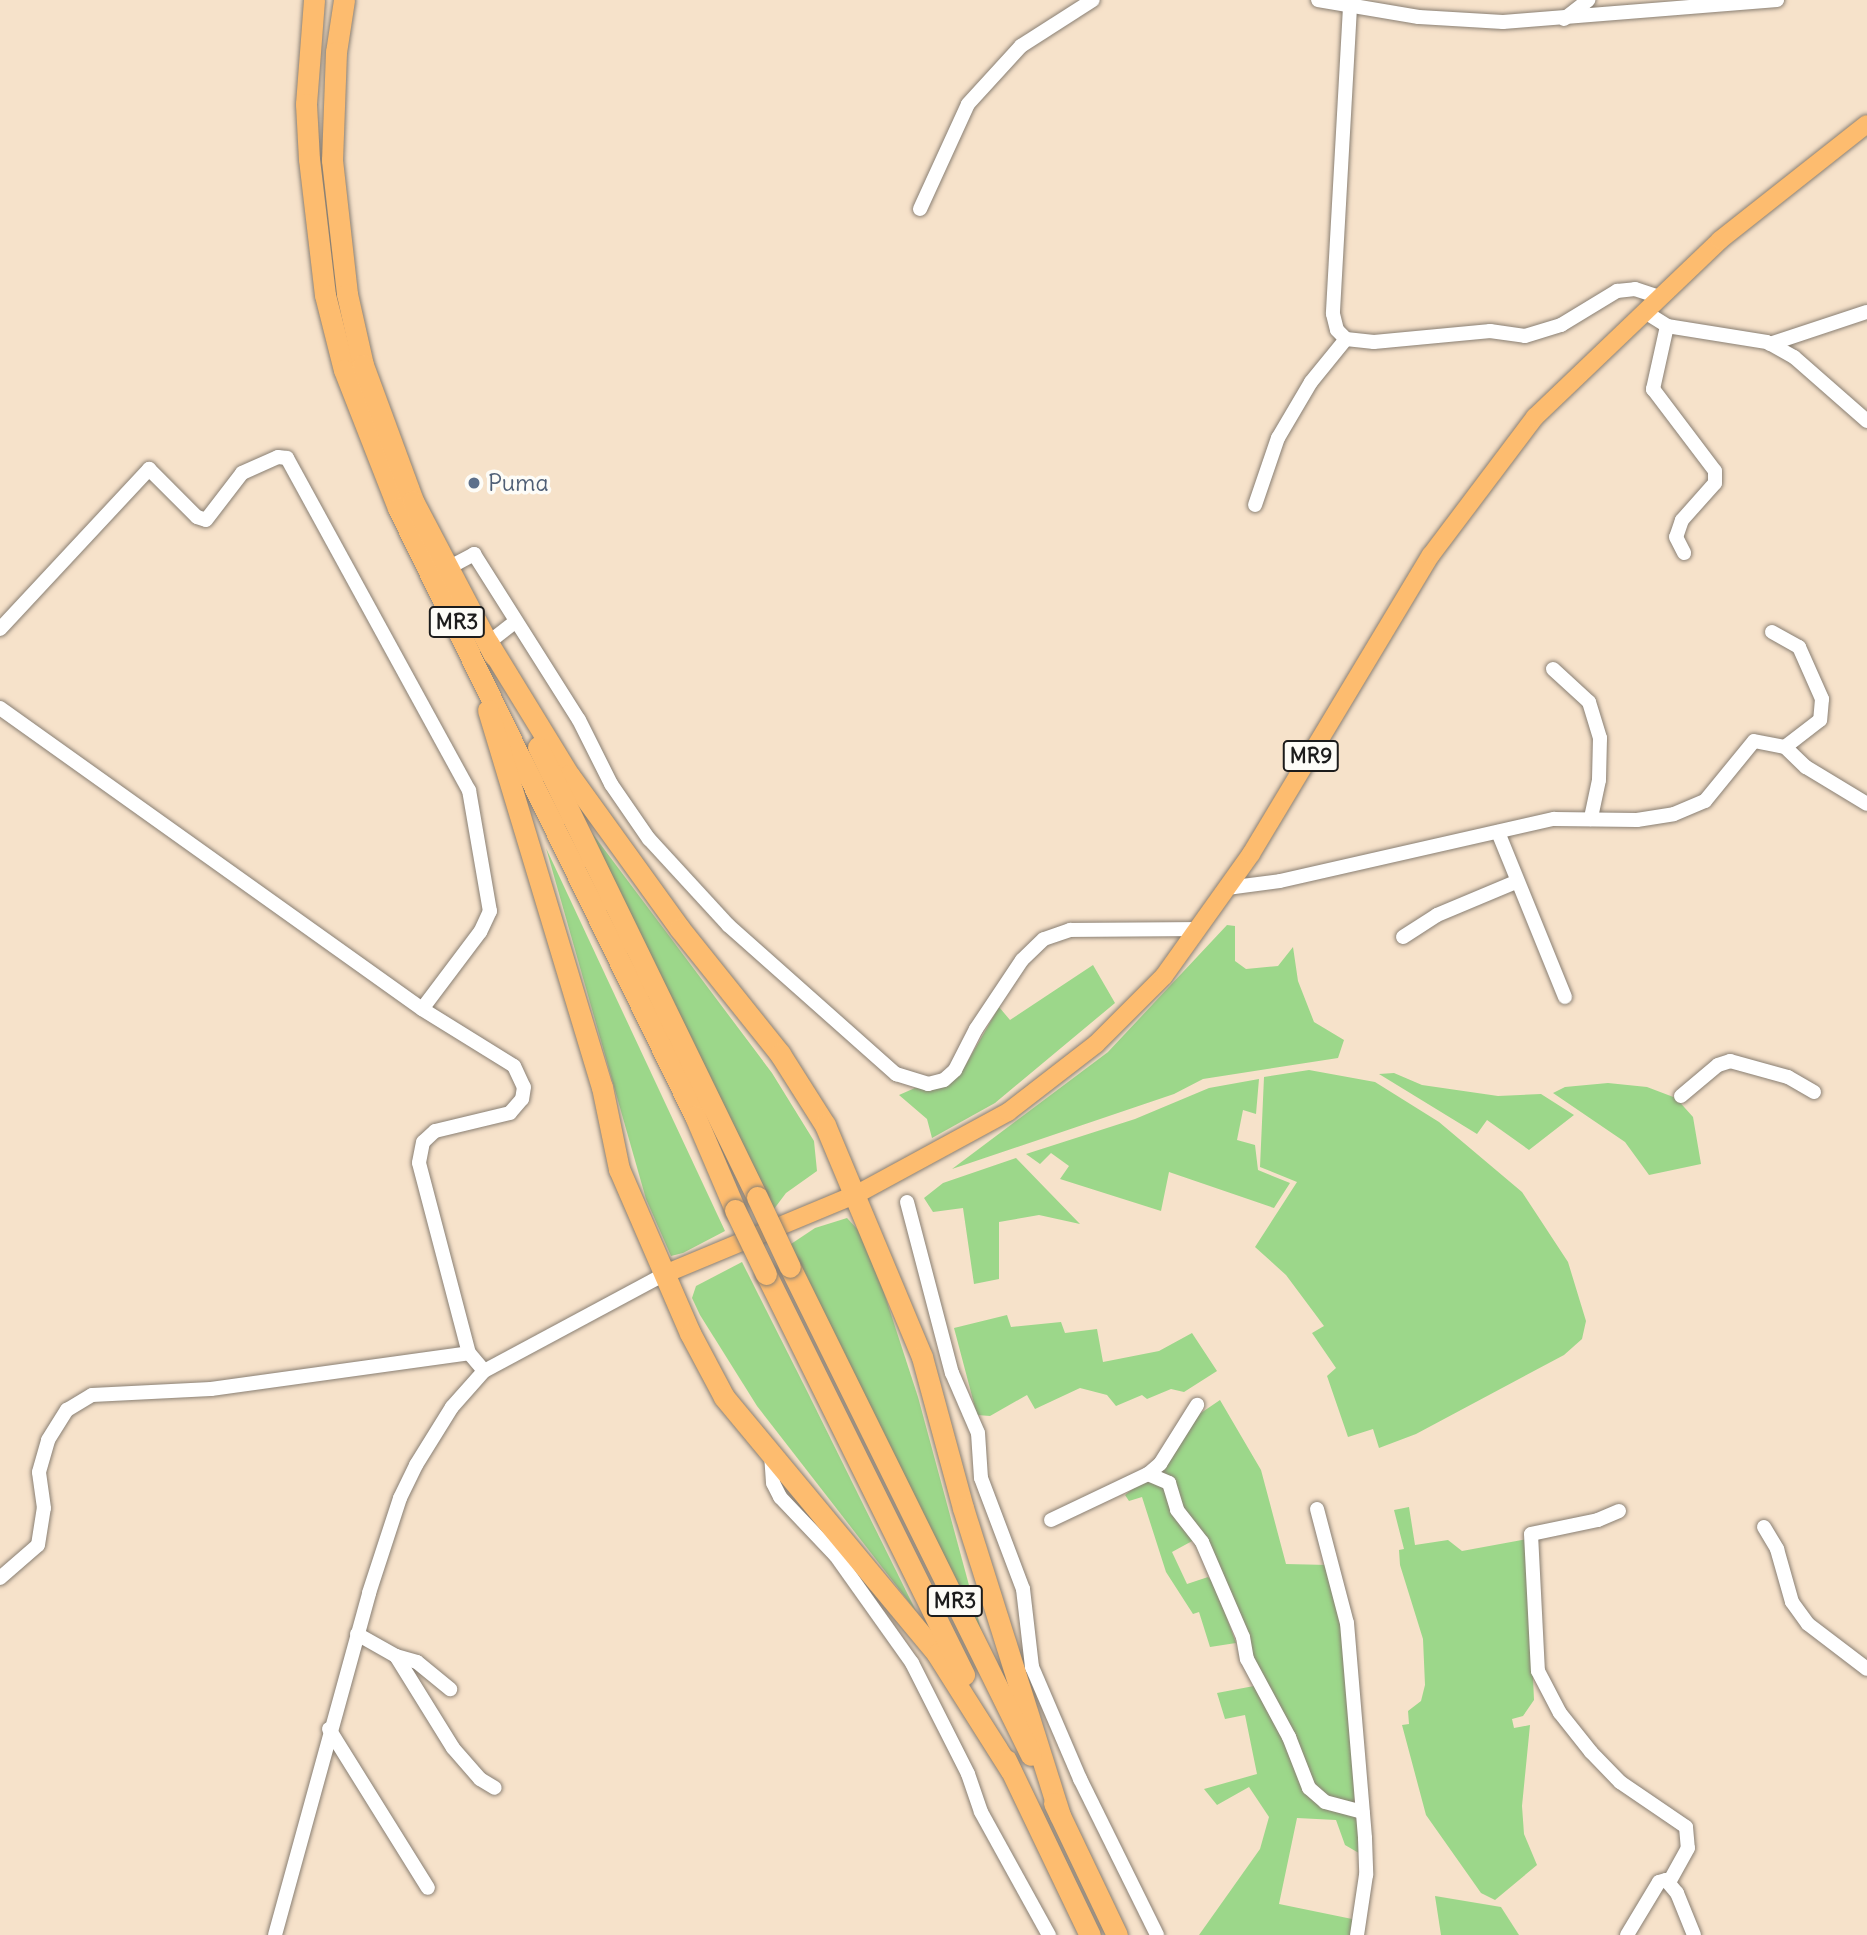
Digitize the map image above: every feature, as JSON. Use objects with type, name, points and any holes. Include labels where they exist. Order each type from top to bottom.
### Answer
[{"type":"highway","name":"MR3","points":[[314,0],[306,104],[315,224],[328,307],[344,370],[398,508],[479,646],[757,1197],[1117,1935]]},
{"type":"highway","name":"MR3","points":[[344,0],[336,52],[332,160],[347,294],[363,365],[413,501],[448,568],[479,646],[695,1115],[735,1210],[1090,1935]]},
{"type":"highway","points":[[479,646],[680,929],[780,1054],[825,1125],[857,1194],[922,1357],[963,1508],[1060,1815]]},
{"type":"highway","points":[[479,646],[602,1087],[619,1169],[667,1273],[690,1333],[724,1397],[937,1654],[1011,1771]]},
{"type":"main road","name":"MR9","points":[[667,1273],[857,1194],[1008,1112],[1074,1061],[1164,976],[1227,888],[1431,555],[1535,417],[1720,240],[1867,124]]},
{"type":"street","points":[[920,209],[968,104],[1021,46],[1093,0]]},
{"type":"street","points":[[1318,0],[1503,22],[1777,0]]},
{"type":"street","points":[[1564,19],[1588,0]]},
{"type":"street","points":[[1342,4],[1332,314],[1337,330],[1346,339],[1374,342],[1490,331],[1525,336],[1561,325],[1617,291],[1635,289],[1660,296]]},
{"type":"street","points":[[1645,312],[1667,327],[1770,344],[1794,357],[1867,421]]},
{"type":"street","points":[[1770,344],[1867,312]]},
{"type":"street","points":[[1667,327],[1653,388],[1715,471],[1715,483],[1679,528],[1676,537],[1684,553]]},
{"type":"street","points":[[1255,505],[1278,438],[1311,382],[1346,339]]},
{"type":"street","points":[[0,629],[149,469],[197,517],[206,520],[242,473],[278,457],[287,458],[469,790],[490,911],[480,932],[422,1009]]},
{"type":"street","points":[[448,568],[474,554],[579,720],[611,784],[649,839],[728,925],[896,1074],[928,1084],[944,1080],[955,1070],[976,1029],[1022,960],[1044,939],[1070,930],[1198,929]]},
{"type":"street","points":[[479,646],[515,622]]},
{"type":"street","points":[[1772,632],[1799,647],[1822,699],[1820,720],[1785,747]]},
{"type":"street","points":[[1553,668],[1589,702],[1600,738],[1599,780],[1591,819]]},
{"type":"street","points":[[0,708],[422,1009],[514,1066],[524,1087],[522,1099],[510,1113],[435,1131],[423,1142],[419,1163],[469,1353],[484,1371]]},
{"type":"street","points":[[1227,888],[1280,881],[1554,819],[1637,820],[1674,814],[1704,801],[1754,741],[1785,747],[1806,767],[1867,804]]},
{"type":"street","points":[[1498,832],[1516,882],[1565,997]]},
{"type":"street","points":[[1403,937],[1437,915],[1516,882]]},
{"type":"street","points":[[1681,1096],[1718,1065],[1730,1061],[1788,1077],[1814,1092]]},
{"type":"street","points":[[908,1202],[951,1373],[978,1433],[981,1479],[1023,1589],[1032,1667],[1080,1779],[1157,1935]]},
{"type":"street","points":[[275,1935],[329,1729],[400,1498],[452,1407],[484,1371],[667,1273]]},
{"type":"street","points":[[0,1578],[38,1545],[44,1508],[39,1472],[48,1440],[67,1410],[92,1395],[211,1389],[469,1353]]},
{"type":"street","points":[[1051,1520],[1148,1474],[1160,1464],[1198,1405]]},
{"type":"street","points":[[770,1450],[774,1483],[780,1497],[836,1556],[912,1662],[968,1774],[981,1812],[1049,1935]]},
{"type":"street","points":[[1148,1474],[1169,1483],[1177,1510],[1202,1542],[1243,1637],[1247,1658],[1285,1728],[1309,1788],[1325,1802],[1363,1812]]},
{"type":"street","points":[[1317,1509],[1347,1623],[1366,1875],[1357,1935]]},
{"type":"street","points":[[1619,1511],[1598,1520],[1531,1534],[1538,1671],[1560,1713],[1591,1752],[1620,1782],[1686,1827],[1688,1848],[1671,1881]]},
{"type":"street","points":[[1764,1527],[1777,1549],[1792,1602],[1808,1624],[1867,1669]]},
{"type":"street","points":[[357,1634],[396,1656],[417,1662],[450,1689]]},
{"type":"street","points":[[396,1656],[461,1758],[480,1780],[495,1788]]},
{"type":"street","points":[[329,1729],[428,1888]]},
{"type":"street","points":[[1627,1935],[1659,1882],[1671,1881]]},
{"type":"street","points":[[1671,1881],[1694,1935]]},
{"type":"green space","points":[[592,833],[772,1073],[814,1141],[817,1171],[786,1193],[771,1213]]},
{"type":"green space","points":[[546,848],[725,1231],[683,1253],[671,1256],[646,1199]]},
{"type":"green space","points":[[1227,925],[1235,926],[1235,961],[1246,969],[1278,966],[1293,947],[1298,981],[1314,1022],[1344,1040],[1338,1058],[1203,1079],[1174,1094],[952,1169],[1108,1052]]},
{"type":"green space","points":[[1093,965],[1115,1003],[995,1103],[932,1138],[927,1119],[899,1095],[965,1066],[999,1007],[1010,1020]]},
{"type":"green space","points":[[1309,1070],[1375,1082],[1439,1122],[1522,1192],[1568,1262],[1586,1321],[1582,1339],[1564,1355],[1416,1434],[1379,1448],[1373,1429],[1348,1437],[1327,1376],[1336,1368],[1312,1333],[1324,1326],[1286,1275],[1255,1247],[1297,1182],[1260,1167],[1264,1077]]},
{"type":"green space","points":[[1394,1073],[1422,1085],[1498,1096],[1541,1094],[1574,1115],[1529,1150],[1487,1120],[1477,1134],[1379,1074]]},
{"type":"green space","points":[[1259,1079],[1256,1114],[1243,1110],[1237,1140],[1255,1145],[1258,1170],[1290,1183],[1274,1208],[1169,1172],[1161,1211],[1060,1179],[1069,1166],[1051,1153],[1040,1164],[1026,1154],[1135,1119],[1209,1088]]},
{"type":"green space","points":[[1608,1083],[1647,1087],[1676,1098],[1693,1117],[1701,1164],[1649,1175],[1625,1142],[1553,1093],[1565,1087]]},
{"type":"green space","points":[[1016,1158],[1080,1224],[1039,1215],[999,1222],[999,1279],[974,1284],[963,1208],[933,1212],[924,1198],[943,1183]]},
{"type":"green space","points":[[847,1218],[860,1232],[874,1262],[918,1397],[986,1648],[788,1246],[815,1228]]},
{"type":"green space","points":[[742,1262],[916,1611],[757,1406],[700,1315],[692,1298],[696,1286]]},
{"type":"green space","points":[[1007,1315],[1011,1327],[1061,1322],[1065,1333],[1097,1329],[1103,1362],[1159,1351],[1192,1333],[1217,1371],[1184,1392],[1171,1389],[1147,1399],[1142,1395],[1116,1406],[1107,1395],[1080,1388],[1035,1409],[1027,1395],[990,1416],[977,1415],[954,1328]]},
{"type":"green space","points":[[1220,1400],[1261,1470],[1286,1564],[1328,1565],[1346,1632],[1355,1806],[1318,1792],[1260,1678],[1244,1630],[1154,1473],[1198,1415]]},
{"type":"green space","points":[[1147,1478],[1165,1485],[1194,1540],[1172,1552],[1187,1584],[1208,1577],[1215,1585],[1236,1643],[1210,1647],[1199,1612],[1193,1614],[1166,1572],[1142,1497],[1129,1501],[1125,1495]]},
{"type":"green space","points":[[1409,1507],[1415,1545],[1448,1540],[1462,1551],[1527,1539],[1534,1700],[1523,1716],[1512,1719],[1514,1728],[1530,1725],[1522,1806],[1524,1834],[1537,1865],[1495,1900],[1481,1893],[1426,1815],[1402,1725],[1409,1724],[1408,1711],[1421,1701],[1425,1685],[1423,1639],[1400,1565],[1399,1550],[1404,1549],[1394,1510]]},
{"type":"green space","points":[[1254,1686],[1273,1714],[1303,1785],[1358,1817],[1364,1856],[1345,1845],[1336,1820],[1297,1818],[1279,1904],[1357,1920],[1354,1935],[1199,1935],[1260,1849],[1269,1817],[1249,1787],[1217,1805],[1204,1789],[1257,1774],[1245,1715],[1225,1719],[1217,1693]]},
{"type":"green space","points":[[1435,1896],[1501,1907],[1519,1935],[1441,1935]]},
{"type":"place","name":"Puma","points":[[474,483]]}]
